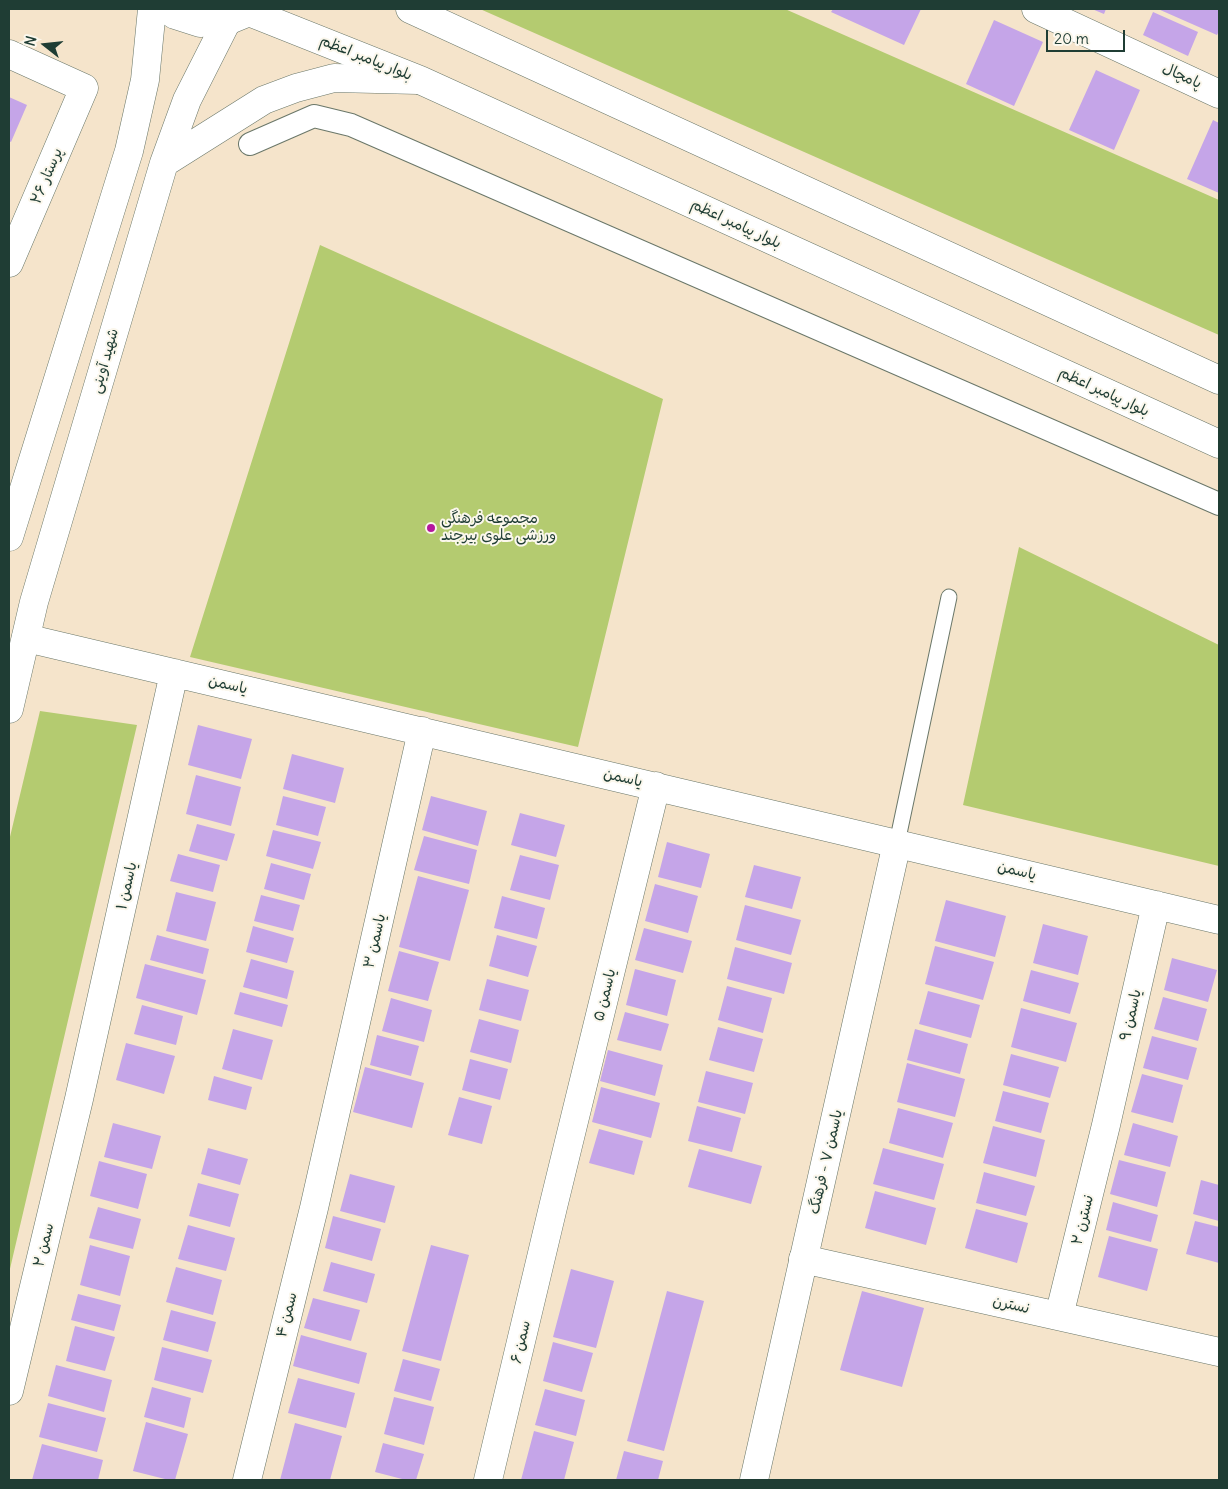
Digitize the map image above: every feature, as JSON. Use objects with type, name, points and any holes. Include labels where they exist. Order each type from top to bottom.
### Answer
[{"type":"street","points":[[9,537],[129,151],[145,80],[152,9]]},
{"type":"street","points":[[166,9],[175,15],[200,23],[243,14]]},
{"type":"street","points":[[410,9],[1219,380]]},
{"type":"street","name":"پامچال","points":[[1036,9],[1219,94]]},
{"type":"street","name":"بلوار پیامبر اعظم","points":[[243,14],[420,80],[1219,444]]},
{"type":"street","name":"شهید آوینی","points":[[9,709],[34,602],[164,163],[187,100],[243,14]]},
{"type":"street","name":"پرستار ۲۶","points":[[9,54],[84,88],[9,263]]},
{"type":"street","points":[[164,163],[264,100],[296,88],[334,78],[420,80]]},
{"type":"street","points":[[250,144],[314,116],[351,125],[1219,504]]},
{"type":"street","name":"یاسمن","points":[[26,638],[1219,920]]},
{"type":"street","name":"یاسمن ۱","points":[[79,1099],[174,672]]},
{"type":"street","name":"یاسمن ۳","points":[[327,1150],[422,731]]},
{"type":"street","name":"یاسمن ۵","points":[[554,1203],[656,786]]},
{"type":"street","name":"یاسمن ۷ - فرهنگ","points":[[754,1480],[897,843]]},
{"type":"street","name":"یاسمن ۹","points":[[1106,1124],[1156,905]]},
{"type":"street","name":"سمن ۲","points":[[9,1391],[79,1099]]},
{"type":"street","name":"نسترن ۲","points":[[1059,1316],[1106,1124]]},
{"type":"street","name":"سمن ۴","points":[[247,1480],[327,1150]]},
{"type":"street","name":"سمن ۶","points":[[488,1480],[554,1203]]},
{"type":"street","name":"نسترن","points":[[804,1259],[1219,1352]]},
{"type":"lane","points":[[897,843],[949,596]]},
{"type":"green space","points":[[480,9],[785,9],[1219,200],[1219,335]]},
{"type":"green space","name":"مجموعه فرهنگی ورزشی علوی بیرجند","points":[[320,245],[663,399],[578,747],[190,657]]},
{"type":"green space","points":[[1019,547],[1219,645],[1219,866],[963,805]]},
{"type":"green space","points":[[40,711],[137,725],[9,1273],[9,841]]},
{"type":"building","points":[[833,9],[921,9],[904,45],[831,12]]},
{"type":"building","points":[[1092,9],[1106,9],[1104,14]]},
{"type":"building","points":[[1158,9],[1219,9],[1219,31],[1217,35]]},
{"type":"building","points":[[1153,12],[1198,32],[1188,56],[1143,35]]},
{"type":"building","points":[[994,20],[1043,42],[1014,106],[966,84]]},
{"type":"building","points":[[1096,70],[1140,90],[1114,150],[1069,130]]},
{"type":"building","points":[[9,97],[27,105],[11,142],[9,141]]},
{"type":"building","points":[[1213,120],[1219,123],[1219,193],[1187,179]]},
{"type":"building","points":[[198,725],[252,739],[241,779],[188,765]]},
{"type":"building","points":[[292,754],[344,768],[335,803],[283,789]]},
{"type":"building","points":[[196,775],[241,787],[231,826],[186,814]]},
{"type":"building","points":[[283,796],[326,807],[318,836],[276,825]]},
{"type":"building","points":[[431,796],[487,811],[478,846],[422,830]]},
{"type":"building","points":[[520,813],[565,825],[556,857],[511,845]]},
{"type":"building","points":[[197,824],[235,834],[227,861],[189,851]]},
{"type":"building","points":[[273,830],[321,842],[313,869],[266,856]]},
{"type":"building","points":[[424,836],[477,850],[469,884],[414,870]]},
{"type":"building","points":[[667,842],[710,854],[701,888],[658,877]]},
{"type":"building","points":[[178,854],[220,865],[213,892],[170,881]]},
{"type":"building","points":[[520,855],[559,865],[550,900],[510,890]]},
{"type":"building","points":[[271,863],[311,874],[304,900],[264,889]]},
{"type":"building","points":[[754,865],[801,877],[792,909],[745,897]]},
{"type":"building","points":[[418,876],[469,890],[450,961],[399,947]]},
{"type":"building","points":[[655,884],[698,896],[688,933],[645,921]]},
{"type":"building","points":[[176,892],[216,902],[206,941],[166,931]]},
{"type":"building","points":[[261,895],[300,905],[293,931],[254,921]]},
{"type":"building","points":[[502,896],[545,908],[537,939],[494,928]]},
{"type":"building","points":[[946,900],[1006,916],[995,957],[935,941]]},
{"type":"building","points":[[745,905],[801,920],[791,955],[736,940]]},
{"type":"building","points":[[1043,924],[1088,936],[1078,975],[1033,963]]},
{"type":"building","points":[[253,926],[294,938],[287,963],[246,952]]},
{"type":"building","points":[[644,928],[692,941],[683,973],[635,960]]},
{"type":"building","points":[[157,935],[209,949],[203,974],[150,960]]},
{"type":"building","points":[[497,935],[537,946],[528,977],[489,966]]},
{"type":"building","points":[[935,946],[994,962],[983,1000],[925,984]]},
{"type":"building","points":[[735,947],[792,963],[784,994],[727,979]]},
{"type":"building","points":[[399,951],[439,962],[428,1001],[388,991]]},
{"type":"building","points":[[1172,958],[1217,970],[1208,1002],[1164,990]]},
{"type":"building","points":[[251,959],[294,971],[287,999],[243,987]]},
{"type":"building","points":[[145,964],[206,980],[197,1015],[136,998]]},
{"type":"building","points":[[635,969],[676,980],[667,1016],[626,1005]]},
{"type":"building","points":[[1031,970],[1079,983],[1070,1014],[1023,1001]]},
{"type":"building","points":[[487,979],[529,990],[521,1021],[479,1010]]},
{"type":"building","points":[[727,986],[772,998],[763,1033],[718,1020]]},
{"type":"building","points":[[928,991],[980,1005],[971,1038],[919,1024]]},
{"type":"building","points":[[240,992],[288,1005],[282,1027],[234,1014]]},
{"type":"building","points":[[1163,997],[1207,1009],[1198,1041],[1154,1029]]},
{"type":"building","points":[[391,998],[432,1010],[424,1042],[382,1031]]},
{"type":"building","points":[[142,1005],[183,1016],[176,1045],[134,1034]]},
{"type":"building","points":[[1021,1008],[1077,1023],[1066,1062],[1011,1047]]},
{"type":"building","points":[[625,1012],[669,1024],[661,1051],[617,1040]]},
{"type":"building","points":[[479,1019],[519,1030],[511,1063],[470,1052]]},
{"type":"building","points":[[718,1027],[763,1039],[754,1072],[709,1060]]},
{"type":"building","points":[[233,1029],[273,1040],[262,1080],[222,1069]]},
{"type":"building","points":[[915,1029],[968,1044],[960,1074],[907,1060]]},
{"type":"building","points":[[377,1035],[419,1046],[411,1076],[370,1065]]},
{"type":"building","points":[[1152,1036],[1197,1048],[1188,1080],[1143,1068]]},
{"type":"building","points":[[126,1043],[175,1056],[164,1094],[116,1080]]},
{"type":"building","points":[[608,1050],[663,1065],[655,1096],[600,1081]]},
{"type":"building","points":[[1011,1054],[1059,1067],[1050,1098],[1003,1085]]},
{"type":"building","points":[[470,1059],[508,1069],[500,1100],[462,1090]]},
{"type":"building","points":[[907,1063],[965,1079],[955,1117],[897,1102]]},
{"type":"building","points":[[365,1067],[424,1083],[412,1128],[353,1112]]},
{"type":"building","points":[[706,1071],[753,1083],[745,1114],[698,1102]]},
{"type":"building","points":[[1142,1074],[1183,1085],[1173,1123],[1131,1112]]},
{"type":"building","points":[[214,1076],[252,1087],[246,1110],[208,1100]]},
{"type":"building","points":[[601,1087],[660,1103],[651,1138],[592,1122]]},
{"type":"building","points":[[1003,1091],[1049,1103],[1041,1133],[995,1121]]},
{"type":"building","points":[[459,1097],[492,1106],[482,1144],[448,1135]]},
{"type":"building","points":[[697,1106],[741,1118],[732,1152],[688,1141]]},
{"type":"building","points":[[898,1108],[953,1123],[943,1158],[889,1143]]},
{"type":"building","points":[[113,1123],[161,1136],[152,1169],[104,1157]]},
{"type":"building","points":[[1133,1123],[1178,1136],[1170,1167],[1124,1155]]},
{"type":"building","points":[[993,1126],[1045,1140],[1036,1177],[983,1163]]},
{"type":"building","points":[[599,1129],[643,1141],[634,1175],[589,1163]]},
{"type":"building","points":[[208,1148],[248,1159],[240,1185],[201,1174]]},
{"type":"building","points":[[883,1148],[944,1164],[934,1200],[873,1184]]},
{"type":"building","points":[[699,1149],[762,1166],[751,1204],[688,1187]]},
{"type":"building","points":[[1119,1160],[1166,1172],[1157,1207],[1110,1194]]},
{"type":"building","points":[[99,1161],[147,1174],[138,1209],[90,1196]]},
{"type":"building","points":[[984,1172],[1035,1186],[1026,1216],[976,1203]]},
{"type":"building","points":[[350,1174],[395,1186],[385,1223],[340,1211]]},
{"type":"building","points":[[1201,1180],[1219,1185],[1219,1221],[1193,1214]]},
{"type":"building","points":[[198,1183],[239,1194],[230,1227],[189,1216]]},
{"type":"building","points":[[875,1191],[936,1208],[926,1245],[865,1228]]},
{"type":"building","points":[[1113,1202],[1158,1215],[1151,1242],[1106,1230]]},
{"type":"building","points":[[98,1207],[141,1219],[133,1249],[89,1238]]},
{"type":"building","points":[[976,1209],[1028,1223],[1017,1263],[965,1248]]},
{"type":"building","points":[[333,1216],[381,1229],[372,1261],[325,1248]]},
{"type":"building","points":[[1195,1221],[1219,1227],[1219,1263],[1186,1254]]},
{"type":"building","points":[[188,1225],[235,1238],[226,1271],[178,1259]]},
{"type":"building","points":[[1109,1236],[1158,1249],[1147,1291],[1098,1277]]},
{"type":"building","points":[[90,1245],[130,1256],[120,1296],[80,1285]]},
{"type":"building","points":[[431,1245],[469,1255],[441,1361],[402,1351]]},
{"type":"building","points":[[331,1262],[375,1274],[367,1303],[323,1291]]},
{"type":"building","points":[[176,1267],[222,1280],[213,1315],[166,1302]]},
{"type":"building","points":[[571,1269],[614,1281],[596,1348],[553,1337]]},
{"type":"building","points":[[667,1291],[704,1301],[664,1451],[627,1441]]},
{"type":"building","points":[[862,1291],[924,1308],[902,1387],[840,1370]]},
{"type":"building","points":[[78,1294],[121,1305],[114,1331],[71,1320]]},
{"type":"building","points":[[313,1298],[360,1310],[351,1341],[304,1328]]},
{"type":"building","points":[[171,1310],[216,1322],[208,1352],[163,1340]]},
{"type":"building","points":[[75,1326],[115,1337],[105,1371],[66,1361]]},
{"type":"building","points":[[301,1335],[367,1353],[359,1384],[293,1366]]},
{"type":"building","points":[[553,1342],[593,1353],[582,1392],[543,1381]]},
{"type":"building","points":[[162,1347],[212,1360],[203,1393],[154,1380]]},
{"type":"building","points":[[403,1359],[440,1369],[431,1401],[394,1391]]},
{"type":"building","points":[[56,1365],[112,1380],[104,1412],[48,1396]]},
{"type":"building","points":[[298,1378],[355,1393],[346,1428],[288,1413]]},
{"type":"building","points":[[152,1387],[191,1398],[184,1428],[144,1417]]},
{"type":"building","points":[[545,1389],[585,1400],[576,1436],[535,1425]]},
{"type":"building","points":[[394,1397],[434,1407],[424,1445],[384,1434]]},
{"type":"building","points":[[48,1403],[106,1418],[97,1452],[39,1437]]},
{"type":"building","points":[[146,1422],[188,1434],[175,1480],[133,1471]]},
{"type":"building","points":[[295,1423],[342,1436],[330,1480],[280,1480]]},
{"type":"building","points":[[534,1431],[574,1442],[564,1480],[521,1480]]},
{"type":"building","points":[[383,1443],[424,1454],[416,1480],[406,1480],[375,1472]]},
{"type":"building","points":[[42,1444],[103,1460],[98,1480],[32,1480]]},
{"type":"building","points":[[624,1451],[663,1461],[658,1480],[616,1480]]},
{"type":"place","name":"مجموعه فرهنگی ورزشی علوی بیرجند","points":[[431,528]]}]
